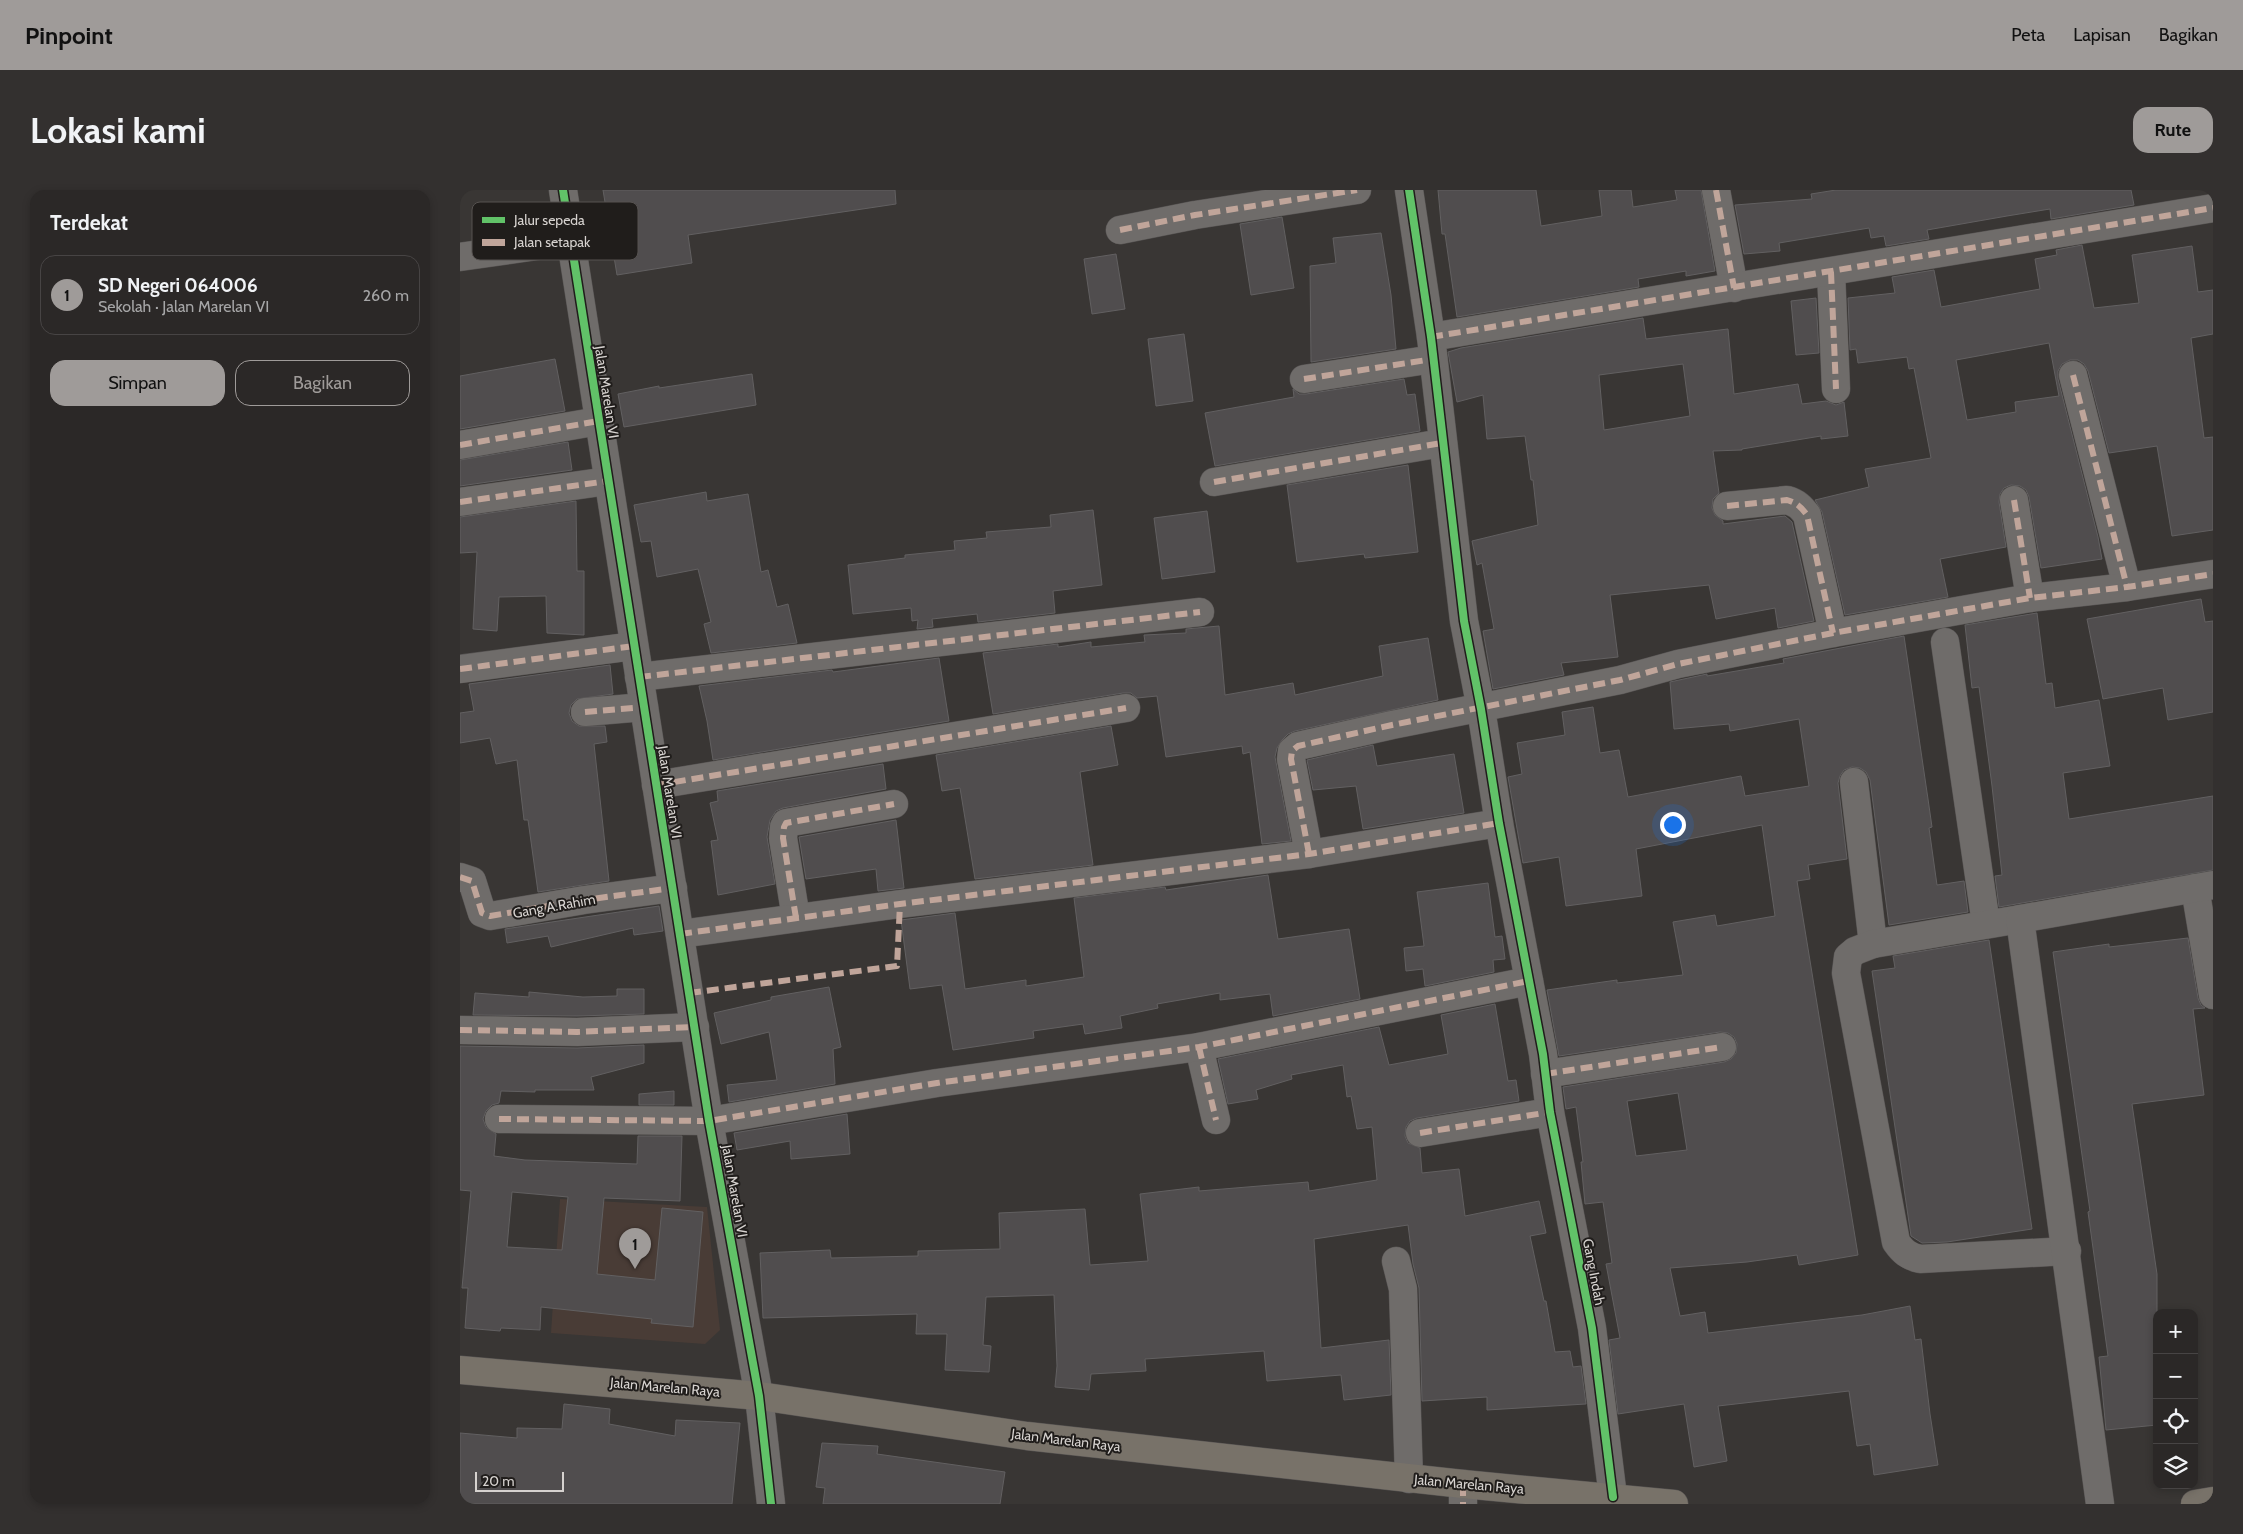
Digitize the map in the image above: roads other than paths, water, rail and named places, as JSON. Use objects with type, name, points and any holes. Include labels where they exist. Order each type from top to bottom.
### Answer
[{"type":"main road","name":"Jalan Marelan Raya","points":[[460,1370],[759,1396],[1028,1436],[1409,1478],[1463,1494],[1612,1497],[1674,1504]]},
{"type":"main road","points":[[2195,1504],[2213,1501]]},
{"type":"street","points":[[1120,230],[1195,215],[1357,190]]},
{"type":"street","name":"Gang Indah","points":[[1409,190],[1432,348],[1464,621],[1544,1064],[1550,1112],[1592,1328],[1612,1497]]},
{"type":"street","points":[[1716,190],[1734,288]]},
{"type":"street","points":[[1304,379],[1432,348],[1734,288],[2213,208]]},
{"type":"street","name":"Jalan Marelan VI","points":[[574,260],[709,1121],[759,1396],[771,1504]]},
{"type":"street","points":[[1831,272],[1836,389]]},
{"type":"street","points":[[2073,375],[2127,587]]},
{"type":"street","points":[[460,445],[599,421]]},
{"type":"street","points":[[1214,482],[1442,442]]},
{"type":"street","points":[[460,502],[608,481]]},
{"type":"street","points":[[1727,506],[1787,500],[1795,502],[1801,508],[1806,515],[1833,633]]},
{"type":"street","points":[[2014,500],[2030,598]]},
{"type":"street","points":[[1309,854],[1291,759],[1292,751],[1298,746],[1481,709],[1833,633],[2030,598],[2127,587],[2213,574]]},
{"type":"street","points":[[639,677],[1200,612]]},
{"type":"street","points":[[1945,642],[1986,924]]},
{"type":"street","points":[[460,669],[634,646]]},
{"type":"street","points":[[586,712],[644,707]]},
{"type":"street","points":[[656,785],[1126,708]]},
{"type":"street","points":[[1854,782],[1873,944]]},
{"type":"street","points":[[796,918],[783,838],[786,823],[894,804]]},
{"type":"street","points":[[680,934],[1309,854],[1499,823]]},
{"type":"street","name":"Gang A.Rahim","points":[[460,877],[472,880],[482,913],[490,916],[584,900],[673,888]]},
{"type":"street","points":[[2067,1251],[1920,1258],[1908,1256],[1901,1250],[1896,1242],[1846,973],[1848,957],[1855,951],[1873,944],[2204,886],[2213,995]]},
{"type":"street","points":[[2020,919],[2067,1251],[2100,1504]]},
{"type":"street","points":[[499,1119],[709,1121],[937,1083],[1199,1047],[1529,981]]},
{"type":"street","points":[[460,1030],[577,1032],[695,1028]]},
{"type":"street","points":[[1199,1047],[1216,1120]]},
{"type":"street","points":[[1544,1064],[1722,1047]]},
{"type":"street","points":[[1420,1133],[1550,1112]]},
{"type":"street","points":[[1396,1261],[1403,1289],[1409,1478]]},
{"type":"place","name":"SD Negeri 064006","points":[[635,1269]]}]
